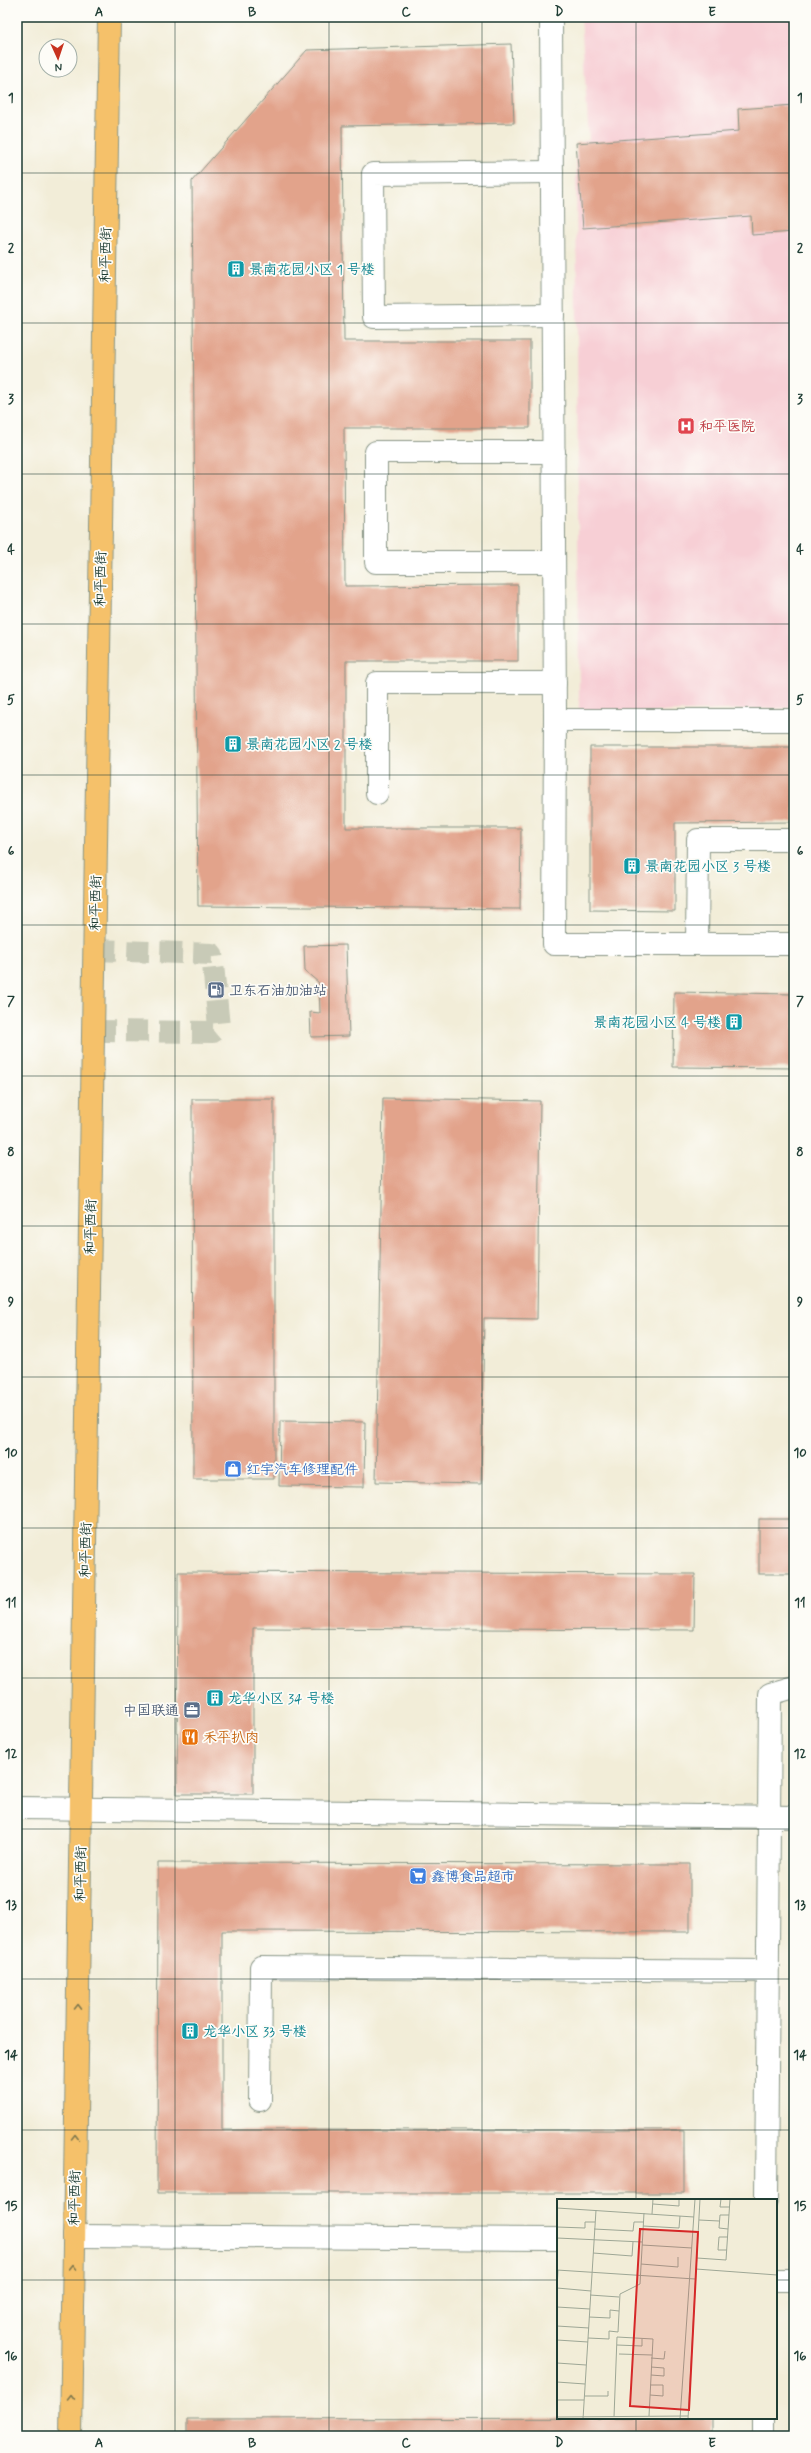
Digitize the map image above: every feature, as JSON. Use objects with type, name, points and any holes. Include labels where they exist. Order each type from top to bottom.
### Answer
[{"type":"main road","name":"和平西街","points":[[71,2436],[109,17]]},
{"type":"street","points":[[551,17],[555,683],[554,944],[794,944]]},
{"type":"street","points":[[552,172],[373,174],[374,317],[553,315]]},
{"type":"street","points":[[554,452],[376,452],[376,562],[554,562]]},
{"type":"street","points":[[377,793],[378,683],[555,683]]},
{"type":"street","points":[[555,720],[794,720]]},
{"type":"street","points":[[698,944],[698,840],[794,840]]},
{"type":"street","points":[[766,2199],[770,1694],[794,1687]]},
{"type":"street","points":[[17,1808],[794,1817]]},
{"type":"street","points":[[260,2100],[261,1967],[767,1971]]},
{"type":"street","points":[[74,2236],[557,2239]]},
{"type":"street","points":[[777,2280],[794,2280]]},
{"type":"street","points":[[763,2419],[763,2436]]},
{"type":"shaded area","name":"和平医院","points":[[581,17],[794,17],[794,708],[579,714],[576,143],[589,140]]},
{"type":"building","points":[[511,44],[514,123],[342,126],[344,341],[530,341],[530,428],[344,428],[345,586],[518,585],[518,661],[346,661],[346,828],[521,828],[520,909],[198,906],[192,181],[307,50]]},
{"type":"building","points":[[794,105],[794,232],[752,235],[751,216],[583,228],[576,143],[739,131],[738,109]]},
{"type":"building","name":"景南花园小区 3 号楼","points":[[590,747],[794,747],[794,822],[675,823],[675,911],[590,910]]},
{"type":"building","points":[[346,945],[349,1036],[311,1037],[310,1012],[320,1013],[319,983],[305,971],[304,946]]},
{"type":"building","name":"景南花园小区 4 号楼","points":[[674,992],[794,994],[794,1068],[673,1067]]},
{"type":"building","points":[[383,1098],[540,1101],[537,1319],[484,1318],[481,1484],[376,1482]]},
{"type":"building","points":[[192,1099],[274,1099],[274,1479],[193,1479]]},
{"type":"building","points":[[280,1421],[365,1422],[364,1487],[279,1486]]},
{"type":"building","points":[[759,1519],[794,1519],[794,1574],[759,1574]]},
{"type":"building","name":"龙华小区 34 号楼","points":[[178,1572],[695,1574],[694,1630],[253,1628],[253,1794],[177,1794]]},
{"type":"building","name":"龙华小区 33 号楼","points":[[158,1863],[690,1864],[690,1932],[222,1931],[222,2130],[684,2130],[684,2193],[157,2193]]},
{"type":"building","points":[[187,2419],[711,2419],[711,2436],[187,2436]]},
{"type":"tunnel","points":[[93,1031],[213,1032],[219,1027],[212,954],[94,950]]},
{"type":"place","name":"景南花园小区 1 号楼","points":[[236,269]]},
{"type":"place","name":"和平医院","points":[[686,426]]},
{"type":"place","name":"景南花园小区 2 号楼","points":[[233,744]]},
{"type":"place","name":"景南花园小区 3 号楼","points":[[632,866]]},
{"type":"place","name":"卫东石油加油站","points":[[216,990]]},
{"type":"place","name":"景南花园小区 4 号楼","points":[[734,1022]]},
{"type":"place","name":"红宇汽车修理配件","points":[[233,1469]]},
{"type":"place","name":"龙华小区 34 号楼","points":[[215,1698]]},
{"type":"place","name":"中国联通","points":[[192,1710]]},
{"type":"place","name":"禾平扒肉","points":[[190,1737]]},
{"type":"place","name":"鑫博食品超市","points":[[418,1876]]},
{"type":"place","name":"龙华小区 33 号楼","points":[[190,2031]]}]
